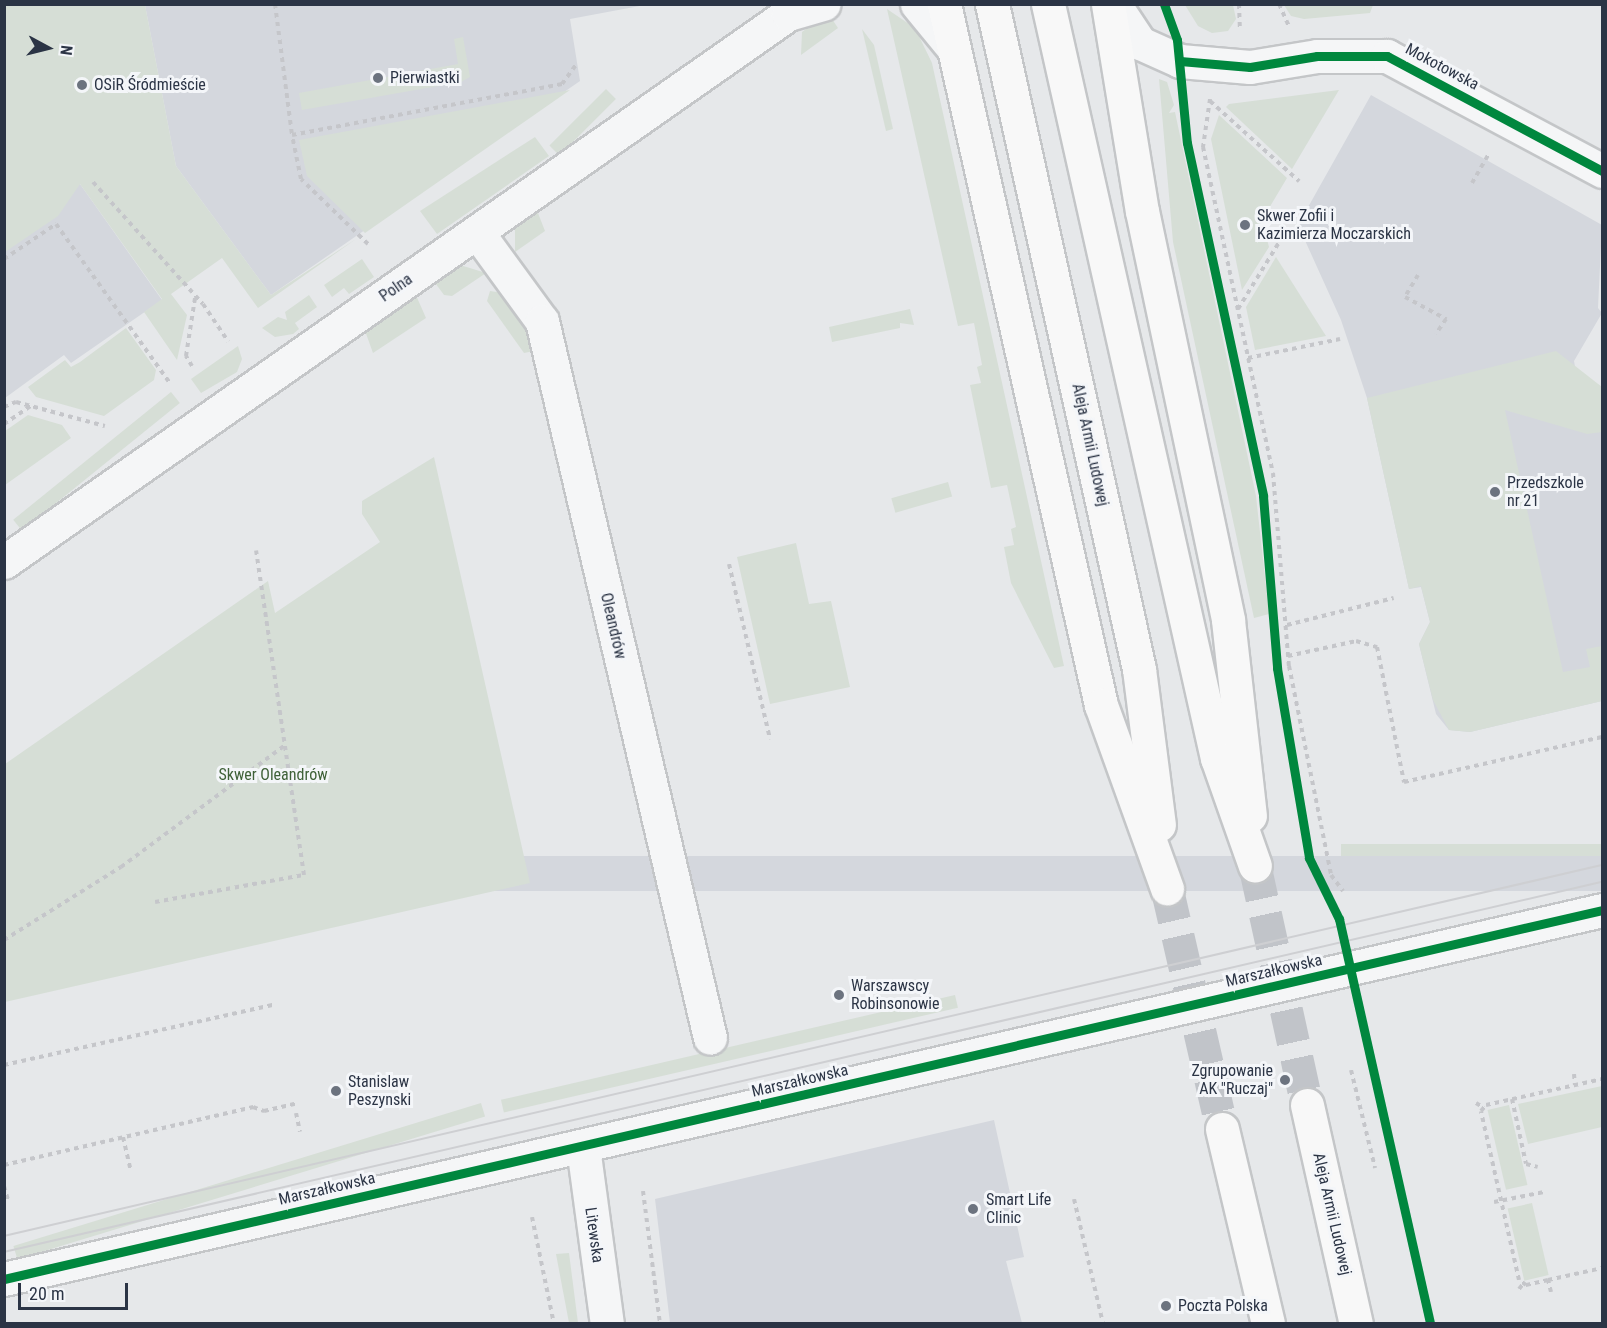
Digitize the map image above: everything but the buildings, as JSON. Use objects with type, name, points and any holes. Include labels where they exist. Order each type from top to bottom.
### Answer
[{"type":"main road","points":[[944,4],[953,48]]},
{"type":"main road","name":"Aleja Armii Ludowej","points":[[953,48],[1101,705],[1167,888],[1139,669],[992,4]]},
{"type":"main road","points":[[1048,4],[1217,758],[1255,866],[1228,620],[1142,211],[1108,4]]},
{"type":"main road","name":"Aleja Armii Ludowej","points":[[1307,1105],[1356,1323]]},
{"type":"main road","points":[[1222,1129],[1268,1323]]},
{"type":"street","name":"Polna","points":[[4,561],[477,232],[791,9],[824,4]]},
{"type":"street","points":[[917,4],[953,48]]},
{"type":"street","name":"Mokotowska","points":[[1114,4],[1140,43],[1180,61],[1250,67],[1317,56],[1387,56],[1602,171]]},
{"type":"street","name":"Oleandrów","points":[[477,232],[542,321],[710,1038]]},
{"type":"street","name":"Marszałkowska","points":[[4,1279],[1602,910]]},
{"type":"street","name":"Litewska","points":[[583,1147],[607,1323]]},
{"type":"path","points":[[274,4],[292,135],[301,179],[368,243]]},
{"type":"path","points":[[1235,41],[1242,24],[1239,4]]},
{"type":"path","points":[[1279,4],[1295,30]]},
{"type":"path","points":[[292,135],[562,84],[577,63]]},
{"type":"path","points":[[1210,93],[1203,147],[1276,495],[1288,656],[1331,875],[1343,891]]},
{"type":"path","points":[[1209,100],[1299,181]]},
{"type":"path","points":[[1472,183],[1489,153]]},
{"type":"path","points":[[93,182],[195,297],[228,341]]},
{"type":"path","points":[[4,259],[56,224],[169,382]]},
{"type":"path","points":[[1238,309],[1281,239]]},
{"type":"path","points":[[1418,275],[1405,297],[1446,319],[1436,334]]},
{"type":"path","points":[[192,366],[186,356],[195,297]]},
{"type":"path","points":[[1248,358],[1340,339]]},
{"type":"path","points":[[4,407],[16,402],[105,426]]},
{"type":"path","points":[[4,424],[31,406]]},
{"type":"path","points":[[1261,486],[1281,690]]},
{"type":"path","points":[[155,902],[304,875],[256,551]]},
{"type":"path","points":[[729,564],[770,739]]},
{"type":"path","points":[[1287,625],[1394,598]]},
{"type":"path","points":[[1288,656],[1356,641],[1377,647],[1404,782],[1602,737]]},
{"type":"path","points":[[4,940],[121,867],[285,745]]},
{"type":"path","points":[[4,1065],[273,1005]]},
{"type":"path","points":[[1351,1070],[1375,1168]]},
{"type":"path","points":[[1574,1074],[1575,1085]]},
{"type":"path","points":[[1484,1108],[1512,1099],[1602,1079]]},
{"type":"path","points":[[1512,1099],[1527,1164],[1538,1167]]},
{"type":"path","points":[[1476,1103],[1484,1108],[1501,1201],[1523,1284]]},
{"type":"path","points":[[4,1165],[253,1107],[264,1111],[295,1104]]},
{"type":"path","points":[[296,1113],[300,1132]]},
{"type":"path","points":[[123,1137],[131,1171]]},
{"type":"path","points":[[4,1186],[8,1200]]},
{"type":"path","points":[[643,1191],[660,1323]]},
{"type":"path","points":[[1494,1202],[1544,1192]]},
{"type":"path","points":[[1074,1199],[1103,1323]]},
{"type":"path","points":[[532,1217],[554,1323]]},
{"type":"path","points":[[1519,1289],[1523,1284],[1602,1268]]},
{"type":"path","points":[[1548,1280],[1551,1292]]},
{"type":"shaded area","points":[[145,5],[645,5],[570,19],[580,81],[271,295],[176,166]]},
{"type":"shaded area","points":[[1371,95],[1602,225],[1598,308],[1602,313],[1574,361],[1576,372],[1602,387],[1602,701],[1470,732],[1449,730],[1436,714],[1419,644],[1430,622],[1421,587],[1409,589],[1367,398],[1341,320],[1298,225]]},
{"type":"shaded area","points":[[80,184],[162,300],[71,363],[64,355],[5,398],[5,197]]},
{"type":"shaded area","points":[[4,856],[1602,856],[1602,891],[4,891]]},
{"type":"shaded area","points":[[994,1120],[1024,1257],[1006,1261],[1022,1323],[670,1323],[655,1199]]},
{"type":"green space","name":"OSiR Śródmieście","points":[[5,4],[145,5],[176,166],[271,295],[356,239],[258,308],[222,258],[171,294],[187,315],[177,360],[144,312],[162,299],[80,184],[58,216],[5,252]]},
{"type":"green space","points":[[1185,5],[1233,5],[1236,19],[1228,31],[1212,33],[1198,26]]},
{"type":"green space","points":[[1284,5],[1373,5],[1370,13],[1304,19],[1291,16]]},
{"type":"green space","points":[[887,9],[915,28],[932,63],[1064,666],[1054,668],[1011,583],[1004,547],[1014,545],[1011,529],[1016,527],[1007,485],[991,488],[970,385],[981,383],[977,367],[982,365],[974,323],[958,326]]},
{"type":"green space","points":[[828,13],[838,28],[801,55],[802,32]]},
{"type":"green space","points":[[862,29],[874,45],[893,129],[886,131]]},
{"type":"green space","points":[[463,37],[470,77],[461,82],[302,110],[299,93],[458,64],[454,39]]},
{"type":"green space","points":[[1159,79],[1167,82],[1174,105],[1169,113],[1175,112],[1256,496],[1269,614],[1254,618],[1173,242]]},
{"type":"green space","points":[[606,89],[616,99],[559,155],[549,146]]},
{"type":"green space","points":[[570,90],[365,233],[307,176],[299,140]]},
{"type":"green space","points":[[1339,90],[1292,169],[1226,107],[1229,104]]},
{"type":"green space","points":[[1219,115],[1287,178],[1262,220],[1269,247],[1242,290],[1211,139]]},
{"type":"green space","points":[[535,137],[549,156],[437,234],[420,211]]},
{"type":"green space","points":[[536,208],[545,231],[515,252],[515,228]]},
{"type":"green space","points":[[1276,257],[1326,336],[1255,350],[1246,307]]},
{"type":"green space","points":[[362,259],[374,277],[349,294],[344,288],[332,297],[324,285]]},
{"type":"green space","points":[[460,265],[486,273],[452,296],[444,295],[433,280]]},
{"type":"green space","points":[[490,291],[503,293],[524,320],[534,351],[524,353],[487,301]]},
{"type":"green space","points":[[415,293],[426,318],[373,353],[364,328]]},
{"type":"green space","points":[[309,295],[317,307],[295,323],[299,329],[293,334],[275,337],[262,328],[278,317],[287,320],[285,312]]},
{"type":"green space","points":[[910,309],[914,325],[900,323],[900,328],[832,342],[829,327]]},
{"type":"green space","points":[[126,328],[156,370],[154,380],[104,416],[36,397],[28,387],[65,360],[71,367],[80,362]]},
{"type":"green space","points":[[238,346],[242,359],[237,372],[201,393],[191,379]]},
{"type":"green space","name":"Przedszkole nr 21","points":[[1556,351],[1602,387],[1602,432],[1587,434],[1505,410],[1563,672],[1590,667],[1586,649],[1602,646],[1602,701],[1470,732],[1449,730],[1433,700],[1419,644],[1430,622],[1421,586],[1409,589],[1367,398]]},
{"type":"green space","points":[[171,392],[180,403],[22,531],[13,520]]},
{"type":"green space","points":[[28,415],[62,425],[71,438],[5,485],[5,431]]},
{"type":"green space","name":"Skwer Oleandrów","points":[[434,457],[530,883],[5,1002],[5,764],[268,581],[275,613],[380,542],[362,514],[362,501]]},
{"type":"green space","points":[[948,482],[952,496],[895,513],[891,498]]},
{"type":"green space","points":[[796,543],[809,604],[831,601],[850,687],[770,704],[737,557]]},
{"type":"green space","points":[[1341,844],[1602,844],[1602,856],[1341,856]]},
{"type":"green space","points":[[955,995],[958,1008],[504,1112],[501,1100]]},
{"type":"green space","points":[[1602,1086],[1602,1127],[1528,1144],[1518,1104]]},
{"type":"green space","points":[[481,1103],[485,1116],[17,1259],[13,1246]]},
{"type":"green space","points":[[1509,1105],[1527,1185],[1506,1190],[1488,1110]]},
{"type":"green space","points":[[1532,1203],[1549,1275],[1524,1281],[1508,1209]]},
{"type":"green space","points":[[569,1253],[578,1323],[569,1323],[556,1254]]},
{"type":"tunnel","points":[[1255,866],[1307,1105]]},
{"type":"tunnel","points":[[1167,888],[1222,1129]]},
{"type":"tram line","points":[[4,1236],[1602,865]]},
{"type":"tram line","points":[[4,1252],[1602,882]]},
{"type":"cycle path","points":[[1164,4],[1177,40],[1187,143],[1263,496],[1277,668],[1309,858],[1339,919],[1430,1324]]},
{"type":"cycle path","points":[[1180,61],[1250,67],[1317,56],[1387,56],[1602,171]]},
{"type":"cycle path","points":[[4,1279],[1602,910]]},
{"type":"place","name":"Pierwiastki","points":[[378,78]]},
{"type":"place","name":"OSiR Śródmieście","points":[[82,85]]},
{"type":"place","name":"Skwer Zofii i Kazimierza Moczarskich","points":[[1245,225]]},
{"type":"place","name":"Przedszkole nr 21","points":[[1495,492]]},
{"type":"place","name":"Warszawscy Robinsonowie","points":[[839,995]]},
{"type":"place","name":"Zgrupowanie AK \"Ruczaj\"","points":[[1285,1080]]},
{"type":"place","name":"Stanislaw Peszynski","points":[[336,1091]]},
{"type":"place","name":"Smart Life Clinic","points":[[973,1209]]},
{"type":"place","name":"Poczta Polska","points":[[1166,1306]]}]
